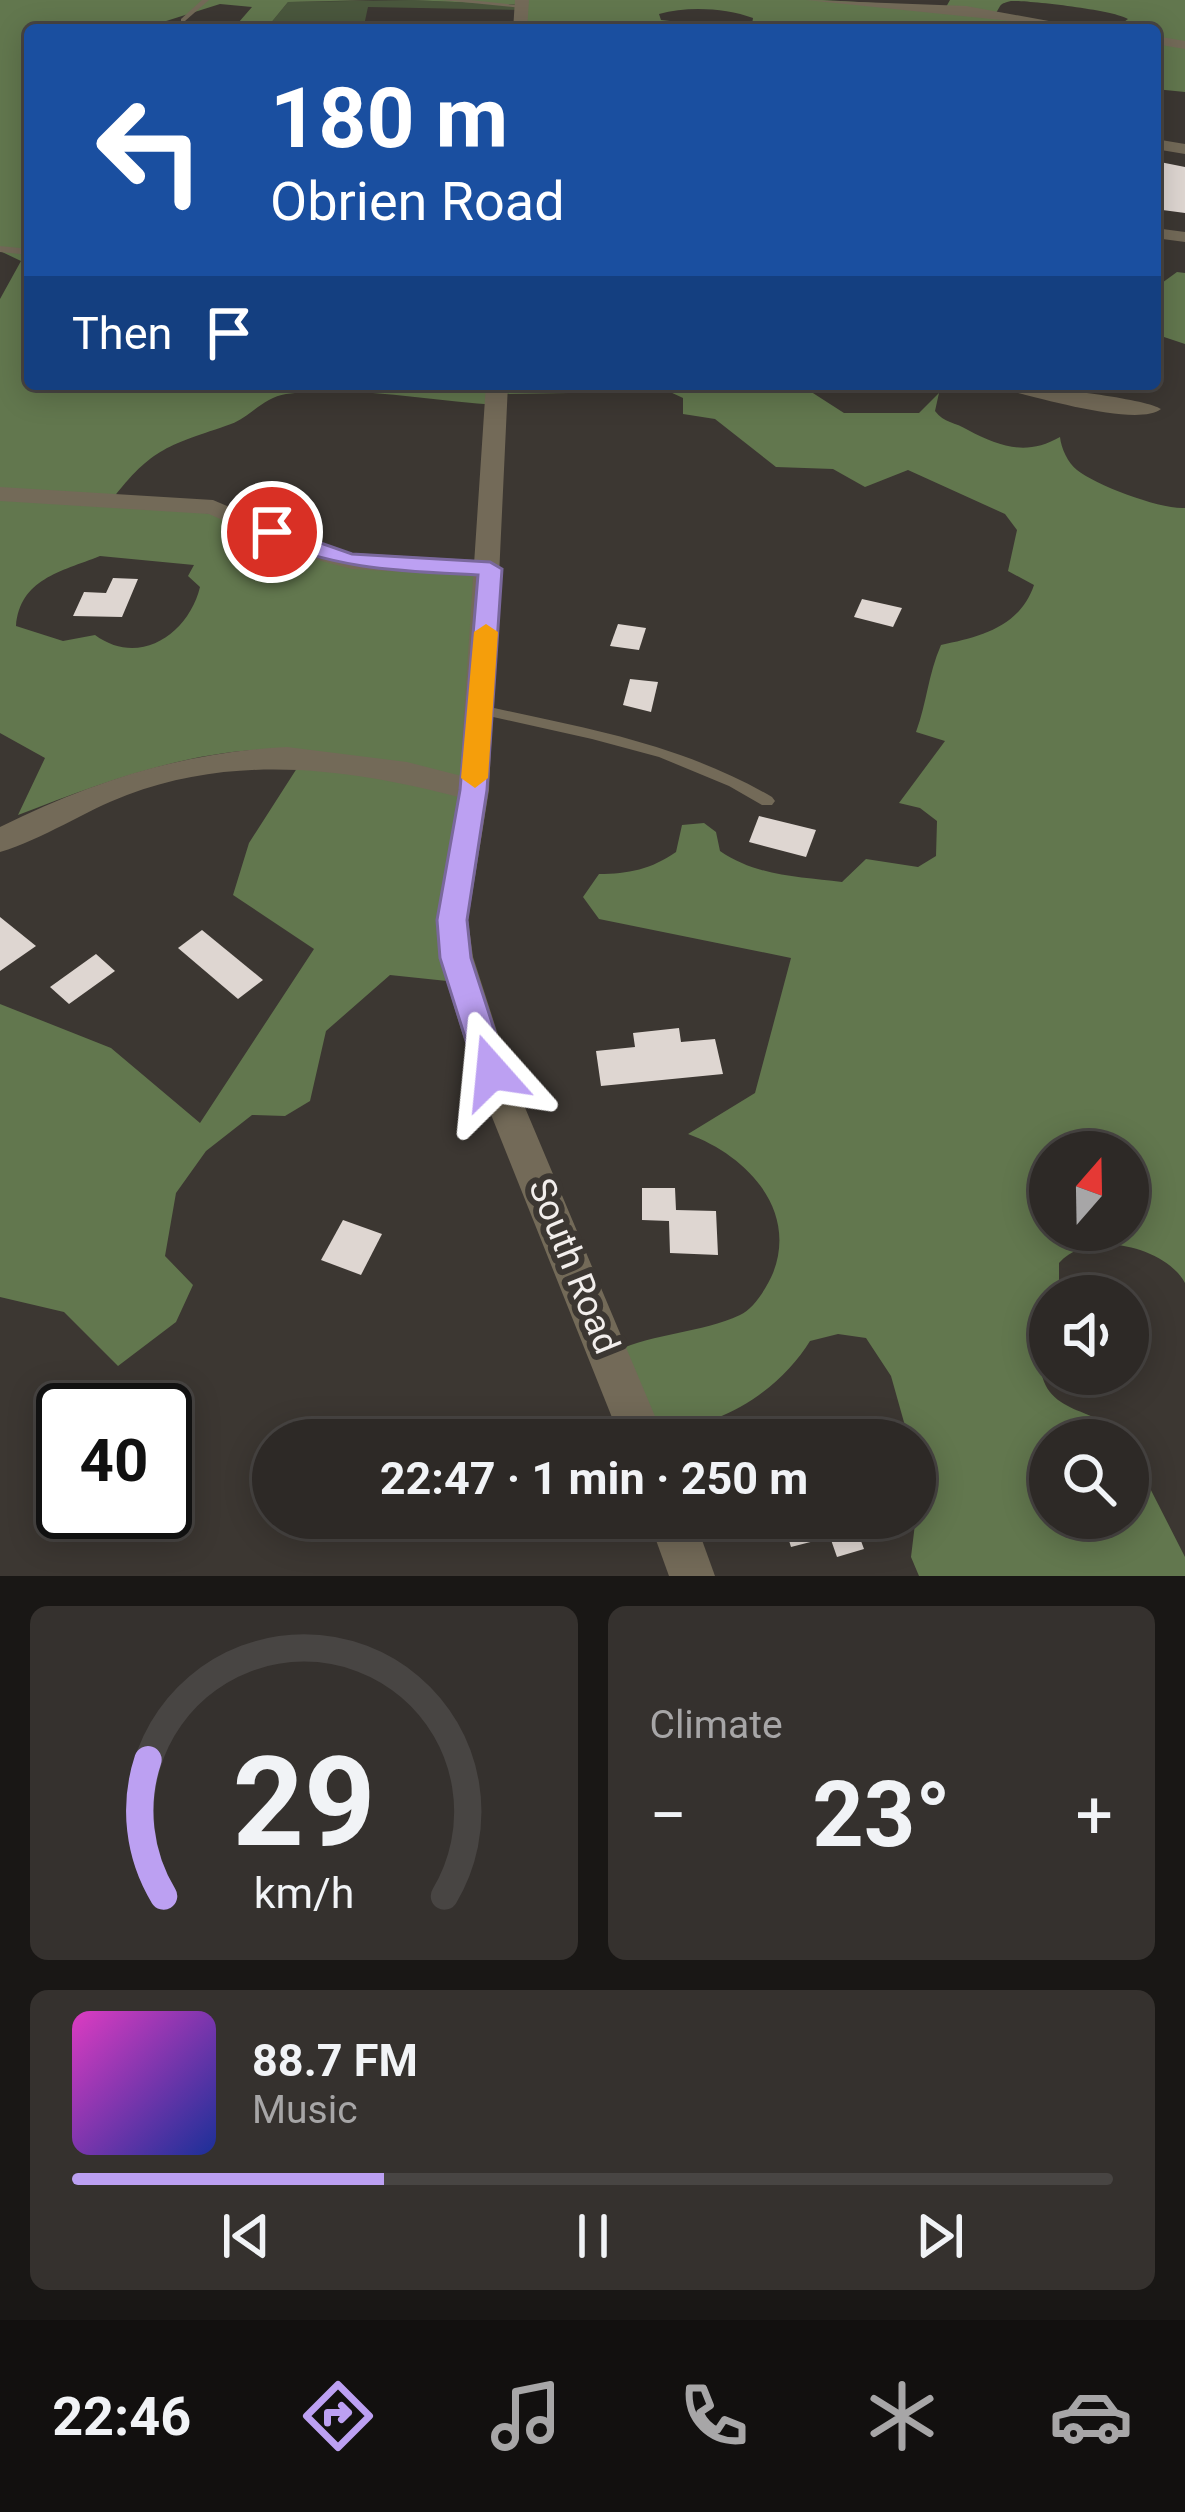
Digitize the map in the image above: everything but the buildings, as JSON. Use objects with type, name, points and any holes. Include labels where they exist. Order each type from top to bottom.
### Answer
[{"type":"street","points":[[813,0],[948,8],[1052,24]]},
{"type":"street","name":"South Road","points":[[497,390],[474,790],[452,920],[456,958],[492,1072],[634,1419]]},
{"type":"street","points":[[1036,390],[1103,405],[1150,409]]},
{"type":"street","points":[[0,494],[213,507],[312,551],[352,561],[490,569]]},
{"type":"street","points":[[0,841],[75,801],[136,777],[262,757],[322,756],[411,771],[474,790]]},
{"type":"street","points":[[679,1539],[692,1576]]},
{"type":"lane","points":[[184,20],[206,0]]},
{"type":"lane","points":[[445,0],[522,3]]},
{"type":"lane","points":[[479,710],[678,755],[724,773],[767,801]]},
{"type":"green space","points":[[0,0],[374,0],[288,2],[270,24],[237,24],[252,7],[220,4],[163,22],[24,24],[24,390],[574,390],[501,394],[498,405],[339,391],[286,394],[238,421],[164,450],[139,469],[111,501],[228,516],[307,555],[490,567],[470,789],[466,983],[390,975],[326,1031],[310,1101],[285,1116],[252,1115],[206,1151],[176,1193],[165,1256],[193,1285],[176,1322],[118,1366],[64,1312],[0,1297],[0,1004],[111,1048],[200,1123],[314,949],[233,895],[249,843],[308,751],[234,752],[160,766],[18,815],[45,758],[0,733],[0,299],[21,261],[0,251]],"holes":[[[100,556],[194,565],[188,576],[200,587],[185,619],[160,641],[145,646],[129,648],[95,635],[63,641],[16,626],[19,610],[34,587]]]},
{"type":"green space","points":[[411,0],[523,5],[523,10],[368,7],[364,24],[270,24],[288,2]]},
{"type":"green space","points":[[411,0],[823,0],[946,7],[950,0],[1185,0],[1185,92],[1161,90],[1161,24],[1121,24],[1128,19],[1051,4],[1011,1],[996,13],[1060,24],[752,24],[753,18],[731,12],[694,9],[659,14],[661,20],[676,24],[521,24],[523,5]]},
{"type":"green space","points":[[1177,272],[1185,273],[1185,344],[1161,336],[1161,284]]},
{"type":"green space","points":[[666,390],[808,390],[844,413],[919,413],[939,393],[935,411],[946,420],[1014,447],[1036,446],[1060,437],[1068,459],[1086,476],[1145,501],[1185,508],[1185,1283],[1162,1260],[1142,1251],[1149,1251],[1149,1131],[1029,1131],[1029,1251],[1075,1251],[1059,1263],[1059,1275],[1029,1275],[1029,1395],[1053,1395],[1099,1419],[1029,1419],[1029,1539],[1149,1539],[1149,1486],[1185,1557],[1185,1576],[919,1576],[911,1557],[913,1539],[936,1539],[936,1419],[903,1419],[891,1376],[866,1338],[838,1334],[810,1341],[757,1397],[713,1419],[644,1419],[616,1351],[740,1315],[755,1303],[773,1273],[778,1227],[762,1187],[729,1156],[688,1134],[755,1093],[791,958],[599,919],[583,897],[599,874],[639,869],[676,852],[682,825],[704,823],[716,832],[720,851],[748,866],[810,879],[842,882],[866,859],[918,867],[936,856],[937,821],[920,808],[899,803],[945,741],[916,732],[937,656],[941,645],[984,634],[1009,620],[1034,585],[1008,571],[1017,530],[1005,514],[908,470],[865,487],[833,469],[776,467],[715,419],[683,414],[683,398]]},
{"type":"slow traffic","points":[[475,778],[486,632]]},
{"type":"route","points":[[272,532],[312,551],[352,561],[490,569],[474,790],[452,920],[456,958],[492,1072]]}]
